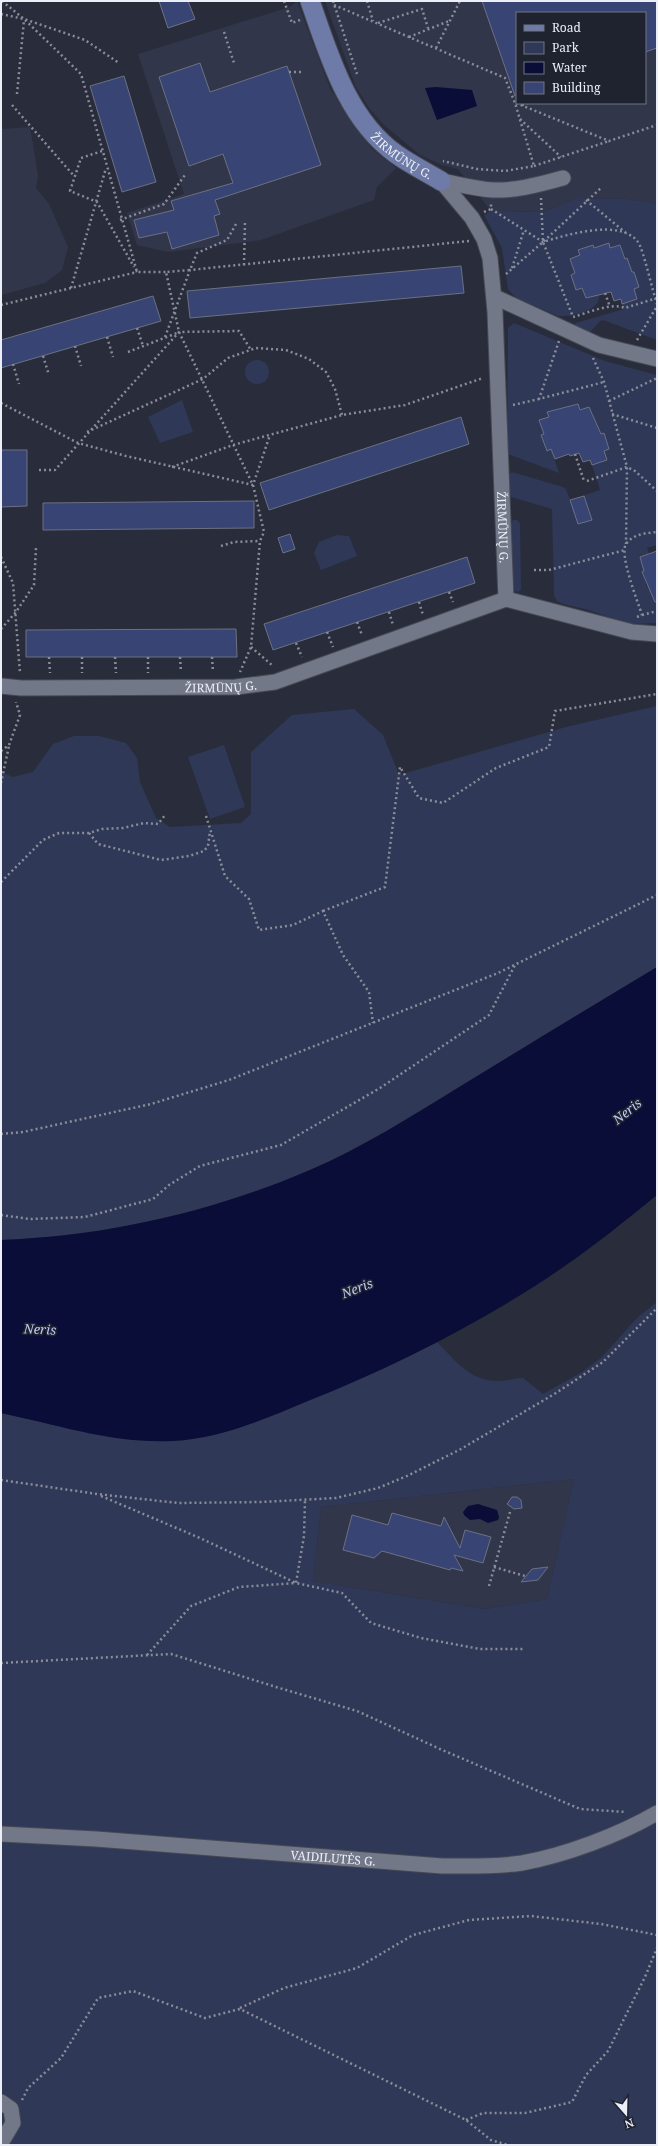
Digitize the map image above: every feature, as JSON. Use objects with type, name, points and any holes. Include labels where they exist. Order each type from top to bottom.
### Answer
[{"type":"main road","name":"ŽIRMŪNŲ G.","points":[[310,1],[338,76],[348,98],[362,119],[395,153],[441,181]]},
{"type":"street","points":[[441,181],[492,190],[518,189],[563,178]]},
{"type":"street","name":"ŽIRMŪNŲ G.","points":[[11,687],[256,686],[285,678],[506,599],[494,291],[490,258],[484,239],[472,218],[441,181]]},
{"type":"street","points":[[494,291],[563,328],[592,341],[657,359]]},
{"type":"street","points":[[506,599],[621,629],[657,634]]},
{"type":"street","name":"VAIDILUTĖS G.","points":[[1,1834],[96,1839],[442,1866],[485,1866],[521,1863],[556,1854],[607,1837],[656,1813]]},
{"type":"street","points":[[1,2143],[13,2123],[6,2107]]},
{"type":"path","points":[[2,1],[24,19],[81,74],[120,220],[137,272]]},
{"type":"path","points":[[333,1],[360,81]]},
{"type":"path","points":[[366,1],[373,22]]},
{"type":"path","points":[[436,48],[460,1]]},
{"type":"path","points":[[334,5],[505,78],[515,102],[534,166]]},
{"type":"path","points":[[378,23],[422,9],[428,28]]},
{"type":"path","points":[[1,14],[24,19],[85,40],[119,63]]},
{"type":"path","points":[[17,94],[24,19]]},
{"type":"path","points":[[409,37],[428,28],[450,21]]},
{"type":"path","points":[[224,32],[234,63]]},
{"type":"path","points":[[289,72],[304,72]]},
{"type":"path","points":[[12,105],[75,176]]},
{"type":"path","points":[[522,105],[609,141]]},
{"type":"path","points":[[520,118],[560,157]]},
{"type":"path","points":[[437,158],[470,167],[499,171],[534,166],[657,125]]},
{"type":"path","points":[[102,151],[81,158],[70,191],[97,202],[137,272]]},
{"type":"path","points":[[71,288],[97,202],[106,166]]},
{"type":"path","points":[[120,220],[164,204],[185,176]]},
{"type":"path","points":[[540,184],[543,242],[573,317],[620,306],[625,308],[656,298]]},
{"type":"path","points":[[494,291],[512,269],[602,187]]},
{"type":"path","points":[[586,200],[638,242],[656,298],[657,305],[630,352]]},
{"type":"path","points":[[491,209],[543,242],[575,232],[606,230],[627,233]]},
{"type":"path","points":[[244,265],[246,222]]},
{"type":"path","points":[[165,337],[197,253],[227,240],[236,224]]},
{"type":"path","points":[[512,269],[524,230]]},
{"type":"path","points":[[1,305],[137,272],[166,272],[244,265],[470,241]]},
{"type":"path","points":[[166,272],[179,332],[203,379],[252,485],[264,532],[260,541],[251,647],[236,687]]},
{"type":"path","points":[[605,294],[610,308]]},
{"type":"path","points":[[137,328],[143,346]]},
{"type":"path","points":[[539,399],[563,328]]},
{"type":"path","points":[[128,352],[179,332],[240,331],[251,350]]},
{"type":"path","points":[[39,470],[55,470],[87,432],[179,332]]},
{"type":"path","points":[[106,337],[112,357]]},
{"type":"path","points":[[592,341],[588,350],[604,382],[627,467],[626,544],[624,555],[642,615]]},
{"type":"path","points":[[75,346],[81,366]]},
{"type":"path","points":[[87,432],[203,379],[228,358],[256,348],[286,350],[309,359],[326,372],[335,389],[342,415]]},
{"type":"path","points":[[44,356],[49,375]]},
{"type":"path","points":[[13,364],[19,384]]},
{"type":"path","points":[[172,467],[233,445],[342,415],[405,405],[497,374]]},
{"type":"path","points":[[609,401],[657,378]]},
{"type":"path","points":[[498,409],[604,382]]},
{"type":"path","points":[[1,402],[78,443],[172,467],[252,485]]},
{"type":"path","points":[[612,414],[657,428]]},
{"type":"path","points":[[252,485],[270,435]]},
{"type":"path","points":[[575,454],[585,481],[627,467],[635,471],[657,490]]},
{"type":"path","points":[[626,544],[637,535],[657,532]]},
{"type":"path","points":[[221,546],[234,542],[260,541]]},
{"type":"path","points":[[1,629],[16,612],[34,585],[36,548]]},
{"type":"path","points":[[534,570],[549,570],[625,550]]},
{"type":"path","points":[[1,557],[13,583],[16,612],[11,687],[20,715],[10,745],[1,782]]},
{"type":"path","points":[[621,629],[624,622],[657,610]]},
{"type":"path","points":[[251,647],[285,678]]},
{"type":"path","points":[[206,816],[224,876],[249,899],[259,930],[293,925],[323,911],[385,887],[400,767],[419,798],[442,803],[496,768],[549,747],[555,711],[657,694]]},
{"type":"path","points":[[1,751],[10,745]]},
{"type":"path","points":[[1,882],[43,840],[59,833],[90,833],[102,829],[123,828],[144,823],[158,824],[166,814]]},
{"type":"path","points":[[90,833],[98,844],[115,850],[135,853],[161,860],[189,856],[204,851],[208,846],[210,828]]},
{"type":"path","points":[[1,1134],[23,1132],[151,1104],[229,1080],[515,965],[657,895]]},
{"type":"path","points":[[323,911],[343,955],[369,992],[373,1023]]},
{"type":"path","points":[[1,1215],[30,1219],[85,1217],[153,1198],[169,1185],[200,1166],[281,1145],[380,1088],[489,1015],[515,965]]},
{"type":"path","points":[[1,1480],[97,1494],[178,1503],[336,1498],[378,1488],[407,1476],[461,1449],[556,1393],[603,1362],[657,1308]]},
{"type":"path","points":[[97,1494],[200,1538],[296,1583],[342,1593],[371,1624],[407,1634],[480,1649],[525,1649]]},
{"type":"path","points":[[296,1583],[304,1536],[305,1500]]},
{"type":"path","points":[[489,1586],[510,1512]]},
{"type":"path","points":[[494,1567],[526,1576]]},
{"type":"path","points":[[146,1655],[191,1606],[239,1587],[296,1583]]},
{"type":"path","points":[[1,1663],[171,1654],[276,1687],[357,1710],[440,1749],[580,1808],[656,1813]]},
{"type":"path","points":[[6,2107],[61,2058],[98,1998],[132,1991],[205,2018],[240,2009],[284,1988],[357,1968],[413,1935],[469,1920],[531,1916],[600,1924],[657,1935]]},
{"type":"path","points":[[466,2120],[483,2113],[525,2113],[572,2102],[586,2075],[608,2051],[645,1977],[657,1948]]},
{"type":"path","points":[[240,2009],[466,2120],[491,2140],[508,2145]]},
{"type":"shaded area","points":[[297,1],[330,88],[348,117],[372,149],[396,168],[377,187],[374,200],[261,240],[168,252],[137,245],[127,213],[184,194],[138,54],[290,7]]},
{"type":"shaded area","points":[[325,1],[657,1],[657,204],[627,199],[578,198],[543,212],[491,211],[458,169],[442,165],[420,155],[383,124],[369,108],[355,85]]},
{"type":"shaded area","points":[[1,125],[3,129],[30,127],[38,176],[36,188],[49,204],[68,247],[62,270],[45,283],[1,295]]},
{"type":"shaded area","points":[[574,1479],[547,1599],[485,1609],[313,1581],[321,1507]]},
{"type":"green space","points":[[578,198],[627,199],[657,204],[657,340],[603,320],[600,321],[589,333],[574,325],[576,323],[624,309],[622,304],[637,299],[634,289],[639,286],[634,272],[632,272],[620,245],[610,248],[609,243],[594,248],[593,245],[578,250],[580,255],[575,273],[571,275],[582,288],[586,298],[599,293],[599,299],[596,304],[585,312],[558,316],[516,298],[508,289],[502,248],[484,215],[491,211],[543,212]]},
{"type":"green space","points":[[514,323],[605,361],[657,375],[657,545],[647,548],[649,554],[640,557],[644,571],[642,572],[647,587],[652,586],[657,595],[657,623],[633,624],[619,621],[589,610],[563,604],[557,601],[554,595],[552,509],[508,496],[507,476],[512,472],[563,487],[566,489],[570,500],[600,490],[592,465],[607,460],[604,451],[609,448],[604,433],[601,434],[589,407],[580,410],[577,404],[547,412],[549,417],[539,420],[544,434],[541,435],[546,450],[551,449],[559,473],[508,454],[508,328]]},
{"type":"green space","points":[[257,360],[266,363],[269,372],[266,381],[257,384],[248,381],[245,372],[248,363]]},
{"type":"green space","points":[[182,400],[193,432],[160,443],[148,417]]},
{"type":"green space","points":[[513,520],[517,520],[520,523],[521,589],[518,592],[511,589],[511,523]]},
{"type":"green space","points":[[337,535],[349,536],[357,556],[321,570],[314,553],[319,542]]},
{"type":"green space","points":[[657,706],[657,967],[386,1131],[348,1152],[310,1170],[235,1198],[197,1210],[159,1219],[81,1233],[41,1238],[1,1240],[1,772],[13,777],[33,772],[53,744],[74,736],[99,736],[126,743],[137,758],[140,782],[156,818],[170,827],[241,823],[251,814],[251,752],[292,715],[354,709],[383,735],[399,775],[566,727]]},
{"type":"green space","points":[[224,745],[245,807],[210,819],[188,757]]},
{"type":"green space","points":[[657,1302],[657,2145],[1,2145],[1,1413],[115,1438],[325,1394],[437,1342],[458,1363],[472,1374],[490,1380],[504,1381],[523,1378],[543,1394],[582,1372],[602,1357],[637,1318]],"holes":[[[574,1479],[547,1599],[485,1609],[313,1581],[321,1507]]]},
{"type":"water","points":[[436,87],[472,90],[477,106],[437,120],[425,88]]},
{"type":"water","name":"Neris","points":[[657,967],[657,1195],[597,1243],[559,1270],[468,1326],[405,1358],[275,1415],[225,1432],[173,1441],[129,1440],[86,1433],[1,1413],[1,1240],[41,1238],[81,1233],[159,1219],[197,1210],[235,1198],[310,1170],[348,1152],[403,1122]]},
{"type":"water","points":[[478,1504],[497,1510],[499,1517],[498,1520],[488,1523],[480,1519],[470,1520],[464,1515],[463,1512],[468,1506]]},
{"type":"building","points":[[159,1],[188,1],[195,19],[168,28]]},
{"type":"building","points":[[482,1],[657,1],[657,48],[646,52],[646,12],[516,12],[515,96]]},
{"type":"building","points":[[200,63],[210,92],[287,66],[321,165],[215,200],[220,214],[214,216],[219,235],[172,249],[167,232],[139,238],[134,220],[174,210],[171,201],[233,183],[223,154],[189,166],[159,77]]},
{"type":"building","points":[[124,76],[156,182],[122,192],[90,86]]},
{"type":"building","points":[[609,243],[610,248],[620,245],[625,259],[627,258],[632,272],[634,272],[639,287],[634,289],[637,299],[622,304],[621,299],[614,301],[611,292],[586,298],[582,288],[576,290],[571,275],[575,273],[570,259],[580,255],[578,250],[593,245],[594,248]]},
{"type":"building","points":[[461,266],[464,293],[190,318],[187,291]]},
{"type":"building","points":[[153,296],[161,321],[1,368],[1,340]]},
{"type":"building","points":[[578,404],[580,410],[589,407],[601,434],[604,433],[609,449],[604,451],[607,460],[592,465],[590,460],[583,462],[579,453],[570,456],[569,454],[555,459],[551,449],[547,451],[541,435],[544,434],[539,420],[549,417],[547,412]]},
{"type":"building","points":[[461,417],[469,444],[269,510],[260,483]]},
{"type":"building","points":[[1,450],[27,450],[27,506],[1,507]]},
{"type":"building","points":[[584,496],[592,520],[578,524],[570,500]]},
{"type":"building","points":[[254,501],[254,528],[43,530],[43,503]]},
{"type":"building","points":[[290,534],[295,549],[283,553],[278,538]]},
{"type":"building","points":[[657,551],[657,602],[655,602],[642,572],[644,571],[640,557]]},
{"type":"building","points":[[467,557],[475,583],[273,650],[264,624]]},
{"type":"building","points":[[236,629],[237,657],[26,657],[26,630]]},
{"type":"building","points":[[512,1497],[517,1497],[521,1500],[522,1508],[514,1509],[507,1504]]},
{"type":"building","points":[[392,1513],[441,1526],[444,1517],[460,1548],[465,1530],[491,1537],[483,1563],[454,1555],[463,1571],[451,1568],[450,1570],[382,1551],[374,1558],[343,1550],[352,1515],[388,1525]]},
{"type":"building","points":[[548,1567],[538,1580],[521,1582],[532,1569]]}]
